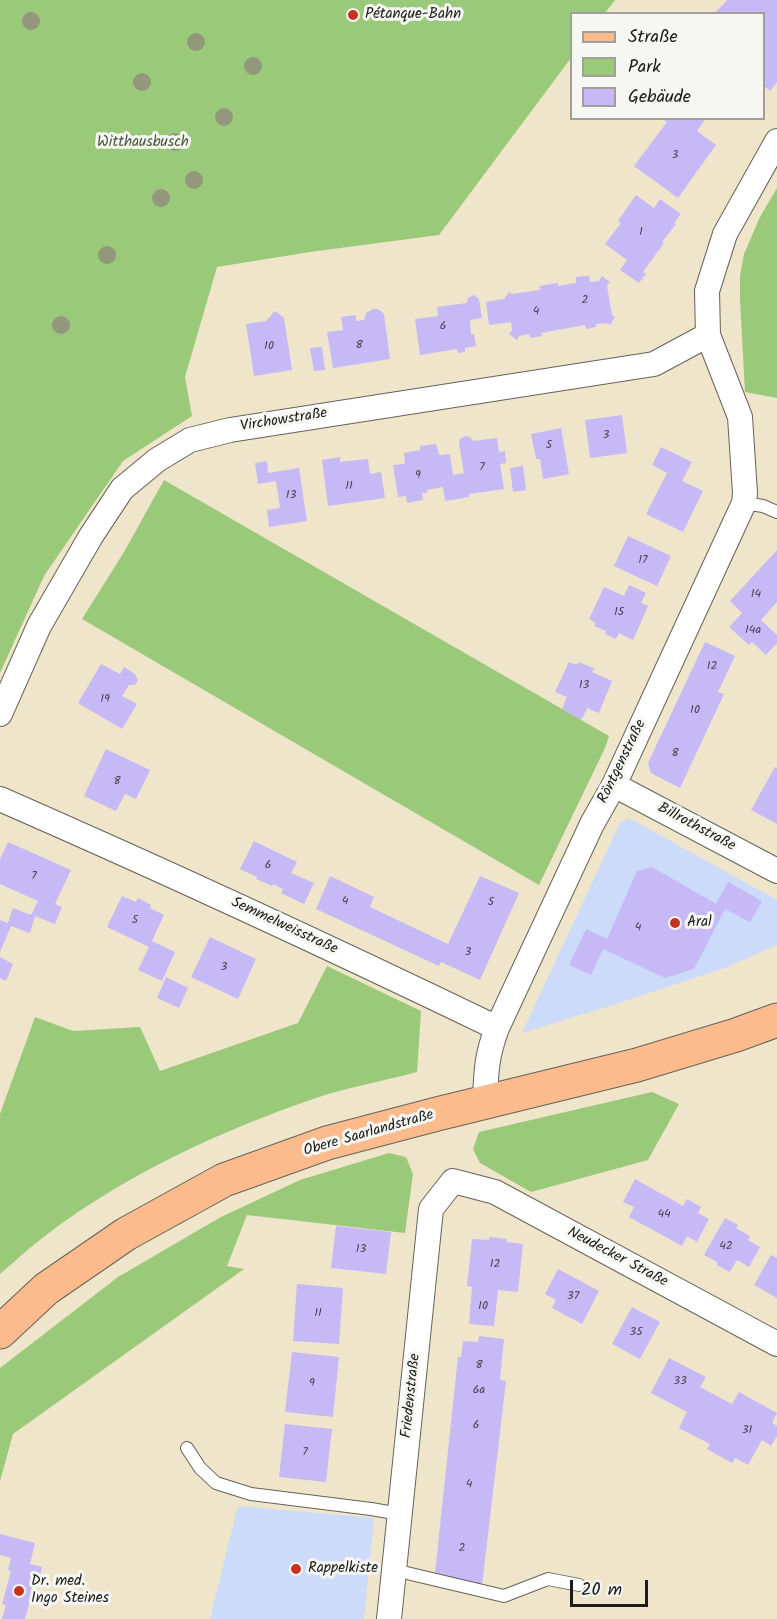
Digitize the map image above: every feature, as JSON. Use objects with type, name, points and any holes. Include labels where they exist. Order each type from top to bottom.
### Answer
[{"type":"main road","name":"Obere Saarlandstraße","points":[[0,1332],[46,1289],[126,1234],[224,1180],[327,1143],[637,1065],[777,1020]]},
{"type":"street","points":[[744,498],[740,417],[708,335],[707,291],[725,234],[777,141]]},
{"type":"street","name":"Virchowstraße","points":[[0,714],[39,626],[91,536],[122,489],[157,460],[190,440],[230,429],[654,364],[708,335]]},
{"type":"street","name":"Röntgenstraße","points":[[494,1038],[591,824],[614,785],[744,498]]},
{"type":"street","name":"Billrothstraße","points":[[614,785],[777,871]]},
{"type":"street","name":"Semmelweisstraße","points":[[0,798],[352,958],[494,1038]]},
{"type":"street","points":[[485,1103],[487,1062],[494,1038]]},
{"type":"street","name":"Neudecker Straße","points":[[453,1181],[495,1192],[777,1344]]},
{"type":"street","name":"Friedenstraße","points":[[389,1619],[431,1209],[453,1181]]},
{"type":"lane","points":[[744,498],[777,512]]},
{"type":"lane","points":[[187,1449],[200,1468],[216,1483],[252,1494],[400,1514]]},
{"type":"lane","points":[[394,1570],[504,1596],[548,1579],[579,1585]]},
{"type":"shaded area","name":"Aral","points":[[629,818],[777,900],[777,945],[722,969],[522,1033],[620,823]]},
{"type":"shaded area","name":"Rappelkiste","points":[[238,1506],[374,1518],[364,1619],[210,1619]]},
{"type":"green space","name":"Witthausbusch","points":[[0,0],[615,0],[606,12],[570,12],[570,59],[439,235],[217,267],[185,377],[192,416],[123,461],[44,576],[0,673]]},
{"type":"green space","points":[[777,188],[777,398],[745,392],[740,276],[744,254],[760,217]]},
{"type":"green space","points":[[164,480],[609,736],[539,885],[82,619],[124,552]]},
{"type":"green space","points":[[327,966],[421,1011],[417,1072],[316,1098],[245,1125],[175,1156],[108,1193],[76,1214],[39,1240],[0,1274],[0,1114],[35,1017],[73,1031],[140,1027],[160,1071],[298,1023]]},
{"type":"green space","points":[[652,1092],[679,1104],[648,1160],[531,1192],[480,1163],[473,1149],[479,1132]]},
{"type":"green space","points":[[389,1153],[406,1157],[413,1174],[405,1233],[247,1215],[227,1266],[244,1269],[13,1434],[0,1481],[0,1368],[118,1277],[221,1217],[300,1180]]},
{"type":"building","points":[[727,0],[777,0],[777,82],[770,91],[765,87],[765,12],[716,12]]},
{"type":"building","points":[[664,120],[705,120],[697,131],[716,145],[678,198],[634,166],[667,122]]},
{"type":"building","points":[[636,195],[654,208],[660,199],[681,214],[643,272],[646,274],[639,283],[620,270],[627,260],[605,244],[621,223],[618,221]]},
{"type":"building","points":[[589,276],[590,282],[599,281],[602,276],[610,282],[607,286],[612,315],[615,317],[610,325],[596,324],[596,327],[586,329],[585,325],[541,333],[542,336],[530,338],[529,334],[519,336],[517,340],[509,334],[512,330],[511,322],[489,325],[486,302],[504,299],[509,292],[512,294],[540,290],[539,286],[558,283],[558,286],[576,283],[576,277]]},
{"type":"building","points":[[474,295],[479,299],[482,318],[470,320],[471,334],[474,334],[476,346],[465,348],[465,352],[458,353],[457,349],[420,355],[415,319],[438,316],[437,307],[467,303],[468,298]]},
{"type":"building","points":[[378,309],[384,314],[390,359],[333,368],[327,332],[343,330],[341,317],[356,315],[356,321],[364,320],[366,313]]},
{"type":"building","points":[[275,311],[284,318],[292,370],[254,376],[246,324],[266,321]]},
{"type":"building","points":[[322,347],[325,370],[314,371],[310,348]]},
{"type":"building","points":[[622,415],[627,453],[590,458],[585,420]]},
{"type":"building","points":[[561,428],[569,474],[543,479],[540,459],[536,459],[531,434]]},
{"type":"building","points":[[465,436],[470,437],[473,441],[497,438],[499,452],[505,451],[506,463],[500,464],[504,489],[469,494],[469,497],[445,501],[443,487],[422,493],[423,500],[407,503],[406,496],[398,497],[393,465],[405,464],[404,453],[420,450],[420,446],[436,444],[439,455],[450,454],[453,475],[464,473],[459,443],[460,439]]},
{"type":"building","points":[[661,447],[692,462],[682,481],[703,491],[683,532],[646,514],[667,473],[652,465]]},
{"type":"building","points":[[340,457],[340,462],[368,459],[370,474],[381,472],[385,498],[328,506],[322,460]]},
{"type":"building","points":[[267,461],[268,473],[299,468],[307,521],[269,527],[267,510],[280,508],[276,481],[258,484],[255,463]]},
{"type":"building","points":[[523,466],[526,490],[513,492],[510,468]]},
{"type":"building","points":[[628,536],[671,556],[657,586],[614,566]]},
{"type":"building","points":[[777,550],[777,602],[761,620],[777,635],[777,643],[766,655],[752,642],[749,645],[729,627],[742,613],[730,601]]},
{"type":"building","points":[[629,585],[646,593],[641,603],[648,606],[633,640],[619,633],[616,639],[605,634],[606,631],[594,626],[596,623],[589,619],[604,587],[624,596]]},
{"type":"building","points":[[705,642],[735,656],[718,692],[724,694],[680,788],[651,773],[648,763]]},
{"type":"building","points":[[569,662],[577,665],[578,662],[594,668],[592,672],[612,681],[599,713],[588,707],[581,720],[562,709],[567,697],[555,692]]},
{"type":"building","points":[[101,664],[120,674],[124,667],[135,674],[138,680],[135,685],[129,685],[122,696],[137,704],[122,729],[78,703]]},
{"type":"building","points":[[106,749],[150,770],[136,799],[125,794],[116,811],[84,796]]},
{"type":"building","points":[[775,767],[777,768],[777,824],[751,810]]},
{"type":"building","points":[[254,841],[297,862],[291,873],[314,883],[304,904],[281,893],[283,889],[256,879],[257,877],[240,869]]},
{"type":"building","points":[[8,842],[71,870],[55,904],[62,907],[55,924],[35,916],[30,933],[11,926],[0,952],[0,920],[8,923],[13,908],[31,915],[38,901],[0,884],[0,859]]},
{"type":"building","points":[[652,867],[716,904],[728,882],[762,901],[750,922],[725,909],[694,969],[665,978],[603,949],[591,975],[569,965],[586,929],[607,939],[637,871]]},
{"type":"building","points":[[330,876],[374,897],[370,907],[448,944],[480,876],[519,893],[480,980],[441,962],[439,966],[316,909]]},
{"type":"building","points":[[122,896],[136,902],[138,898],[151,905],[150,908],[164,915],[152,941],[175,952],[162,981],[138,970],[149,947],[107,927]]},
{"type":"building","points":[[210,937],[256,959],[238,999],[191,977]]},
{"type":"building","points":[[0,957],[13,964],[6,981],[0,978]]},
{"type":"building","points":[[166,977],[188,988],[179,1008],[157,998]]},
{"type":"building","points":[[635,1179],[683,1206],[687,1199],[701,1207],[698,1213],[709,1219],[697,1242],[687,1236],[682,1246],[629,1217],[634,1207],[623,1202]]},
{"type":"building","points":[[725,1218],[738,1225],[736,1228],[750,1236],[748,1240],[760,1247],[749,1267],[737,1260],[730,1272],[704,1255]]},
{"type":"building","points":[[336,1226],[391,1232],[386,1274],[331,1268]]},
{"type":"building","points":[[489,1237],[523,1244],[518,1292],[498,1290],[494,1326],[469,1324],[472,1287],[467,1286],[472,1239],[489,1240]]},
{"type":"building","points":[[771,1255],[777,1258],[777,1298],[754,1285]]},
{"type":"building","points":[[558,1269],[599,1291],[582,1324],[552,1308],[556,1300],[545,1294]]},
{"type":"building","points":[[297,1284],[343,1288],[339,1344],[293,1341]]},
{"type":"building","points":[[632,1307],[660,1322],[640,1359],[612,1344]]},
{"type":"building","points":[[479,1336],[504,1339],[500,1380],[506,1381],[482,1586],[435,1573],[458,1357],[461,1357],[463,1341],[478,1342]]},
{"type":"building","points":[[292,1352],[339,1357],[333,1417],[285,1412]]},
{"type":"building","points":[[669,1358],[706,1377],[700,1387],[732,1404],[739,1392],[777,1413],[772,1423],[777,1426],[777,1436],[771,1446],[762,1440],[748,1465],[735,1458],[732,1463],[707,1449],[710,1444],[679,1428],[687,1412],[651,1393]]},
{"type":"building","points":[[285,1424],[332,1429],[326,1482],[279,1477]]},
{"type":"building","name":"Dr. med. Ingo Steines","points":[[0,1534],[35,1543],[30,1564],[42,1567],[40,1577],[37,1576],[25,1619],[2,1619],[6,1605],[2,1604],[11,1571],[8,1570],[11,1558],[0,1555]]},
{"type":"place","name":"Pétanque-Bahn","points":[[353,15]]},
{"type":"place","name":"Aral","points":[[675,923]]},
{"type":"place","name":"Rappelkiste","points":[[296,1569]]},
{"type":"place","name":"Dr. med. Ingo Steines","points":[[19,1591]]}]
